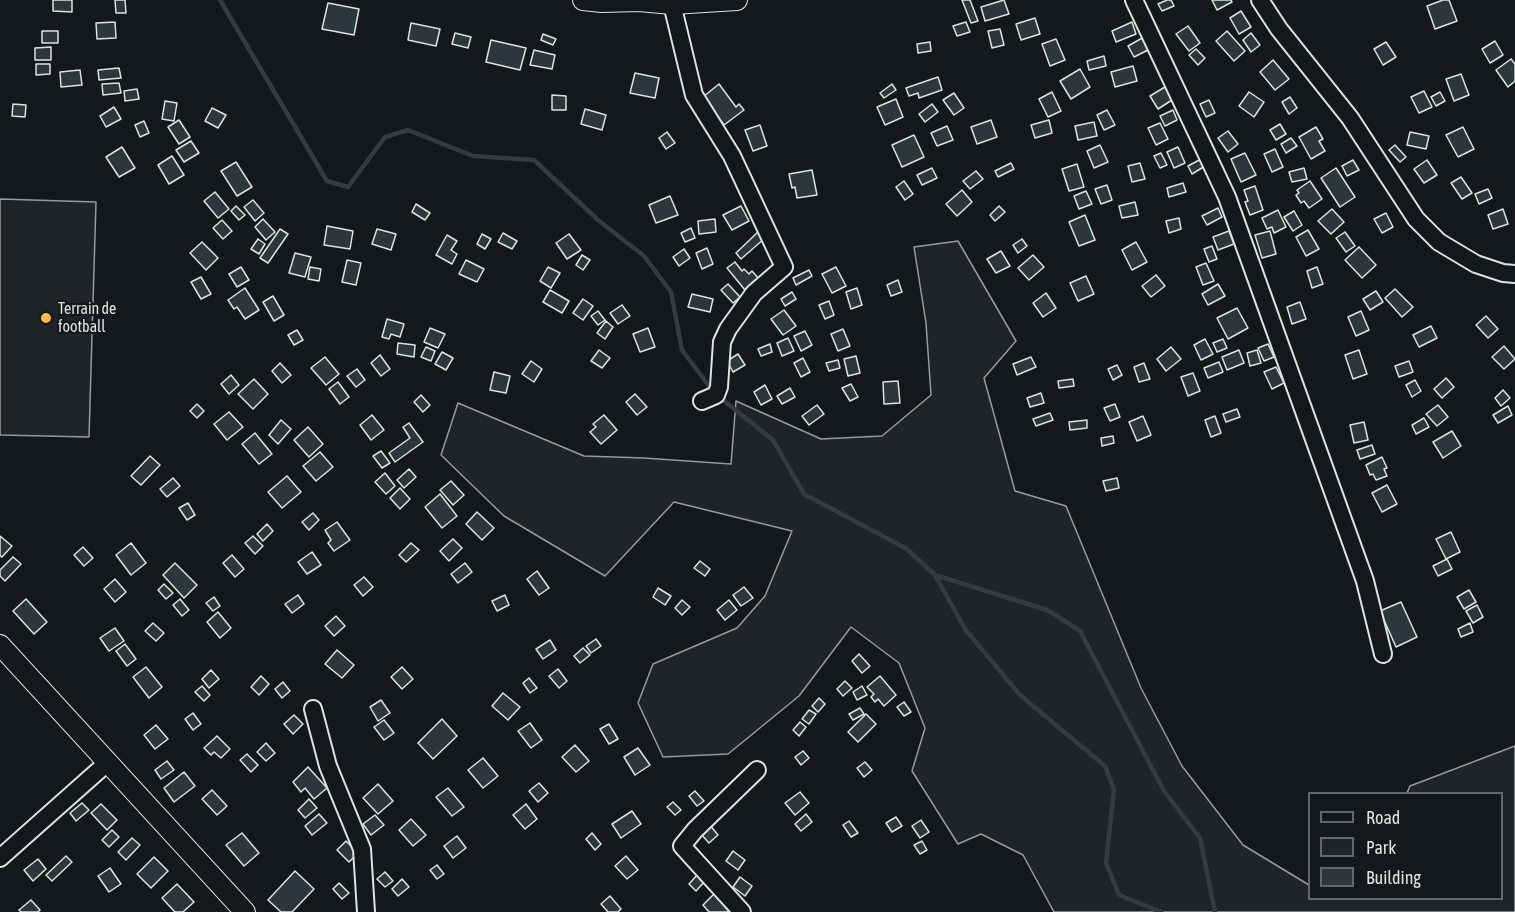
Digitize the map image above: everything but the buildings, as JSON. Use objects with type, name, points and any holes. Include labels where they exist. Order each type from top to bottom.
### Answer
[{"type":"main road","points":[[596,1],[672,4],[737,0]]},
{"type":"main road","points":[[0,645],[245,912]]},
{"type":"street","points":[[1134,0],[1227,197],[1365,581],[1383,654]]},
{"type":"street","points":[[1260,0],[1279,29],[1350,118],[1416,219],[1439,242],[1476,264],[1503,273],[1515,274]]},
{"type":"street","points":[[672,4],[694,95],[732,156],[784,267],[754,293],[728,329],[722,342],[719,387],[716,395],[702,401]]},
{"type":"street","points":[[313,709],[328,766],[362,849],[366,912]]},
{"type":"street","points":[[0,858],[107,763]]},
{"type":"street","points":[[742,912],[682,846],[695,830],[757,770]]},
{"type":"green space","name":"Terrain de football","points":[[0,199],[96,202],[89,437],[0,435]]},
{"type":"green space","points":[[958,241],[1016,341],[984,378],[1015,491],[1066,506],[1141,688],[1182,766],[1243,845],[1308,884],[1308,900],[1503,900],[1503,792],[1407,792],[1410,786],[1515,746],[1515,912],[1054,912],[1023,855],[981,834],[958,844],[912,771],[925,728],[899,663],[851,627],[799,696],[728,754],[663,757],[638,703],[653,664],[737,628],[765,596],[792,531],[674,502],[605,576],[504,516],[441,455],[458,403],[584,456],[731,464],[736,401],[821,439],[882,436],[931,395],[926,323],[914,247]]},
{"type":"waterway","points":[[220,0],[327,181],[348,187],[385,137],[408,130],[473,156],[534,160],[598,220],[644,256],[671,292],[682,350],[712,390]]},
{"type":"waterway","points":[[718,396],[773,440],[804,494],[907,549],[935,575],[1047,610],[1080,631],[1164,791],[1200,838],[1215,912]]},
{"type":"waterway","points":[[935,575],[965,629],[1020,695],[1105,766],[1114,790],[1106,863],[1119,895],[1161,912]]},
{"type":"place","name":"Terrain de football","points":[[46,318]]}]
